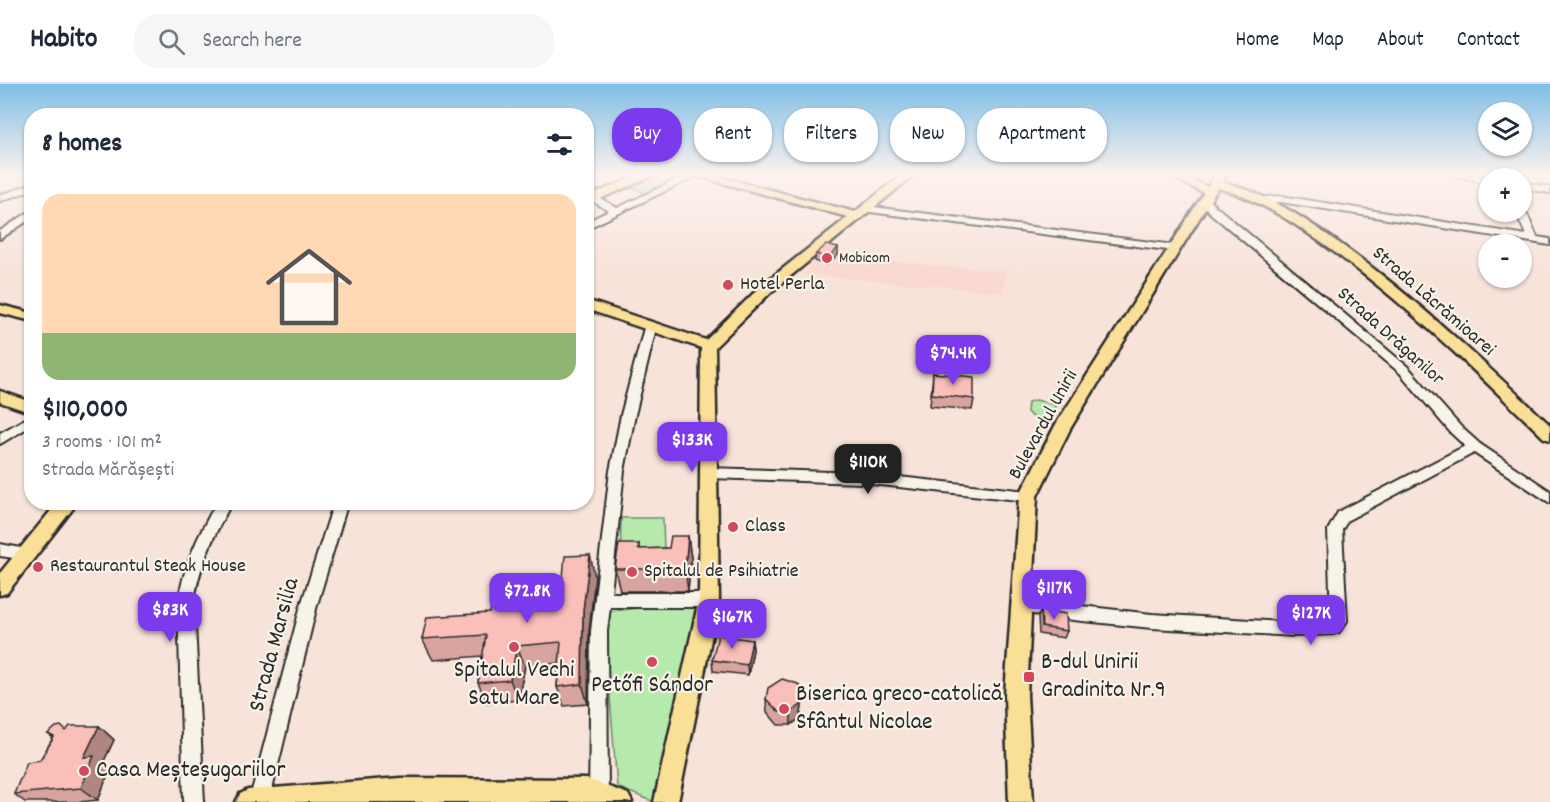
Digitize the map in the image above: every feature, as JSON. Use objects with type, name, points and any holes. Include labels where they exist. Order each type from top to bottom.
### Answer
[{"type":"main road","points":[[846,209],[861,212]]},
{"type":"main road","points":[[666,802],[709,600],[708,346],[766,289],[865,209]]},
{"type":"main road","name":"Bulevardul Unirii","points":[[1021,802],[1016,695],[1028,496],[1062,428],[1200,209]]},
{"type":"main road","name":"Strada Lăcrămioarei","points":[[1278,209],[1396,290],[1550,434]]},
{"type":"main road","points":[[594,307],[708,346]]},
{"type":"main road","points":[[0,309],[24,315]]},
{"type":"main road","points":[[0,396],[24,406]]},
{"type":"main road","points":[[0,407],[24,411]]},
{"type":"main road","points":[[0,587],[63,510]]},
{"type":"main road","points":[[255,802],[382,789],[606,799]]},
{"type":"street","points":[[610,209],[616,211]]},
{"type":"street","points":[[594,222],[621,209]]},
{"type":"street","name":"Strada Drăganilor","points":[[1212,209],[1398,365],[1422,389],[1456,430],[1475,447],[1550,498]]},
{"type":"street","points":[[1339,209],[1550,242]]},
{"type":"street","points":[[861,212],[1175,248]]},
{"type":"street","points":[[0,236],[24,219]]},
{"type":"street","points":[[1525,222],[1533,240]]},
{"type":"street","points":[[606,799],[599,631],[617,471],[628,415],[650,328]]},
{"type":"street","points":[[0,439],[24,424]]},
{"type":"street","points":[[1020,606],[1130,620],[1292,628],[1333,627],[1339,621],[1335,540],[1338,522],[1360,506],[1475,447]]},
{"type":"street","points":[[710,473],[862,478],[1028,496]]},
{"type":"street","points":[[194,802],[186,616],[188,585],[194,561],[221,510]]},
{"type":"street","name":"Strada Marsilia","points":[[255,802],[309,605],[339,510]]},
{"type":"street","points":[[0,550],[27,554]]},
{"type":"street","points":[[603,600],[709,600]]},
{"type":"shaded area","name":"Mobicom","points":[[826,252],[847,257],[1007,272],[1002,292],[801,274]]},
{"type":"green space","points":[[1036,400],[1056,405],[1046,421],[1031,416],[1027,412],[1028,402]]},
{"type":"green space","points":[[621,518],[663,518],[664,553],[624,566],[620,591]]},
{"type":"green space","points":[[657,606],[699,608],[695,634],[654,802],[617,787],[604,619],[612,611]]},
{"type":"building","points":[[826,245],[838,248],[828,258],[816,254]]},
{"type":"building","points":[[933,373],[974,377],[974,399],[932,394]]},
{"type":"building","points":[[671,536],[688,536],[685,569],[615,569],[619,544],[639,544],[638,549],[669,548]]},
{"type":"building","points":[[590,555],[583,610],[582,684],[557,687],[561,642],[517,646],[510,680],[478,683],[486,635],[422,639],[427,617],[490,613],[494,588],[506,587],[507,580],[525,581],[524,589],[554,587],[555,578],[563,577],[565,556]]},
{"type":"building","points":[[1041,610],[1066,614],[1067,631],[1042,627]]},
{"type":"building","points":[[718,635],[752,640],[747,665],[712,660]]},
{"type":"building","points":[[782,679],[798,684],[803,693],[801,705],[791,712],[779,712],[766,699],[768,688]]},
{"type":"building","points":[[61,726],[66,731],[70,726],[99,726],[84,757],[94,756],[81,788],[14,794],[27,762],[40,760],[54,737],[48,734]]},
{"type":"place","name":"Mobicom","points":[[827,258]]},
{"type":"place","name":"Hotel Perla","points":[[728,285]]},
{"type":"place","name":"Class","points":[[733,527]]},
{"type":"place","name":"Restaurantul Steak House","points":[[38,567]]},
{"type":"place","name":"Spitalul de Psihiatrie","points":[[632,572]]},
{"type":"place","name":"Spitalul Vechi Satu Mare","points":[[514,647]]},
{"type":"place","name":"Petőfi Sándor","points":[[652,662]]},
{"type":"place","name":"B-dul Unirii Gradinita Nr.9","points":[[1029,677]]},
{"type":"place","name":"Biserica greco-catolică Sfântul Nicolae","points":[[784,709]]},
{"type":"place","name":"Casa Meșteșugariilor","points":[[84,771]]}]
